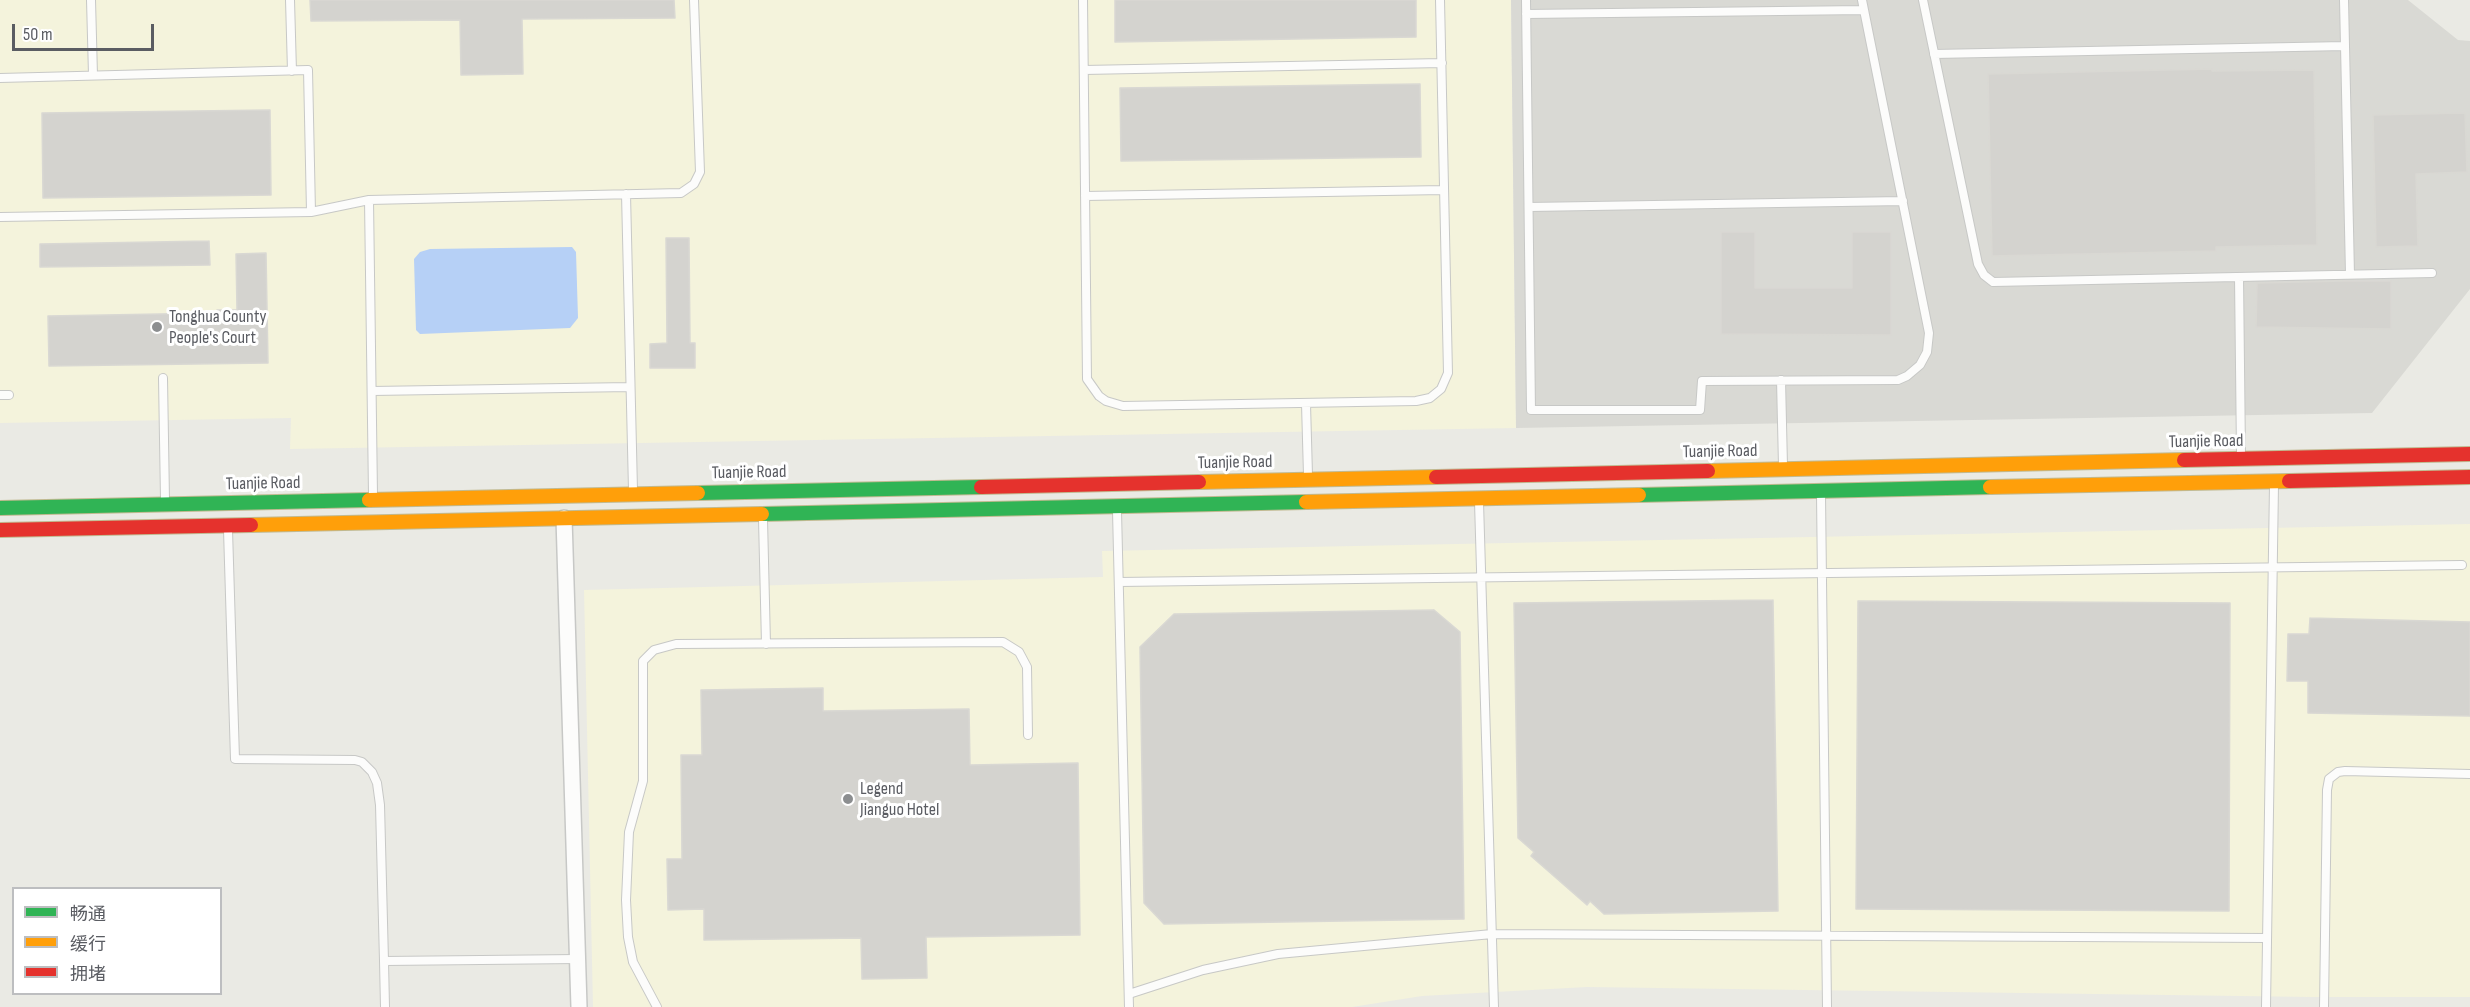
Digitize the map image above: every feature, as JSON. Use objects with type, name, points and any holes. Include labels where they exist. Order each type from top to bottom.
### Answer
[{"type":"highway","name":"Tuanjie Road","points":[[0,508],[2470,454]]},
{"type":"highway","points":[[0,530],[2470,477]]},
{"type":"street","points":[[564,518],[579,1007]]},
{"type":"lane","points":[[91,0],[93,75]]},
{"type":"lane","points":[[290,0],[292,70]]},
{"type":"lane","points":[[0,217],[311,212],[369,200],[681,193],[698,178],[700,172],[694,0]]},
{"type":"lane","points":[[1083,0],[1087,379],[1099,396],[1106,401],[1123,406],[1306,405],[1423,401],[1441,389],[1448,373],[1440,0]]},
{"type":"lane","points":[[1526,0],[1532,410],[1700,410],[1702,381],[1899,380],[1920,365],[1927,352],[1929,333],[1862,0]]},
{"type":"lane","points":[[1923,0],[1978,264],[1988,279],[1993,282],[2432,273]]},
{"type":"lane","points":[[2344,0],[2350,274]]},
{"type":"lane","points":[[1526,14],[1864,10]]},
{"type":"lane","points":[[1934,54],[2345,46]]},
{"type":"lane","points":[[1084,70],[1442,63]]},
{"type":"lane","points":[[0,78],[308,70],[311,212]]},
{"type":"lane","points":[[1085,196],[1444,190]]},
{"type":"lane","points":[[626,194],[633,494]]},
{"type":"lane","points":[[369,200],[373,500]]},
{"type":"lane","points":[[1529,207],[1903,201]]},
{"type":"lane","points":[[2239,277],[2241,459]]},
{"type":"lane","points":[[163,378],[165,504]]},
{"type":"lane","points":[[1781,381],[1784,469]]},
{"type":"lane","points":[[372,391],[630,387]]},
{"type":"lane","points":[[1306,405],[1308,479]]},
{"type":"lane","points":[[2266,1007],[2274,481]]},
{"type":"lane","points":[[1821,490],[1827,1007]]},
{"type":"lane","points":[[1479,498],[1494,1007]]},
{"type":"lane","points":[[1117,506],[1129,1007]]},
{"type":"lane","points":[[763,514],[766,644]]},
{"type":"lane","points":[[228,525],[235,759],[355,760],[362,762],[372,772],[377,783],[380,805],[385,1007]]},
{"type":"lane","points":[[1119,582],[2462,565]]},
{"type":"lane","points":[[657,1007],[633,962],[628,937],[626,900],[629,832],[643,781],[643,661],[654,650],[668,645],[1003,642],[1019,652],[1027,667],[1028,735]]},
{"type":"lane","points":[[2324,1007],[2326,790],[2329,779],[2338,772],[2345,771],[2470,774]]},
{"type":"lane","points":[[1129,994],[1203,970],[1278,954],[1492,934],[2267,938]]},
{"type":"lane","points":[[384,961],[578,959]]},
{"type":"shaded area","points":[[0,0],[1511,0],[1516,428],[290,449],[291,418],[0,423]]},
{"type":"shaded area","points":[[1511,0],[2408,0],[2458,40],[2470,41],[2470,289],[2372,413],[1516,428]]},
{"type":"shaded area","points":[[2470,524],[2470,997],[1587,987],[1422,996],[1352,1007],[593,1007],[584,590],[1103,577],[1102,551]]},
{"type":"water","points":[[572,247],[576,252],[578,318],[570,328],[420,334],[416,330],[414,259],[420,252],[430,249]]},
{"type":"building","points":[[310,0],[674,0],[675,18],[522,19],[523,74],[461,75],[460,20],[311,21]]},
{"type":"building","points":[[1115,0],[1416,0],[1416,37],[1115,42]]},
{"type":"building","points":[[2212,69],[2212,71],[2314,70],[2317,245],[2216,247],[2216,251],[1992,256],[1988,74]]},
{"type":"building","points":[[1420,84],[1421,157],[1121,161],[1120,88]]},
{"type":"building","points":[[270,110],[271,195],[43,198],[42,113]]},
{"type":"building","points":[[2465,113],[2467,172],[2416,174],[2418,246],[2376,247],[2373,115]]},
{"type":"building","points":[[1721,232],[1755,232],[1755,288],[1852,288],[1852,232],[1891,232],[1891,335],[1721,334]]},
{"type":"building","points":[[666,238],[689,238],[690,343],[695,343],[695,368],[650,368],[650,344],[667,343]]},
{"type":"building","points":[[209,241],[210,265],[40,267],[40,244]]},
{"type":"building","points":[[266,253],[268,363],[49,366],[48,316],[217,313],[217,310],[237,310],[236,254]]},
{"type":"building","points":[[2391,281],[2391,329],[2256,327],[2257,283]]},
{"type":"building","points":[[1773,600],[1778,911],[1604,914],[1590,901],[1587,905],[1531,856],[1534,852],[1518,838],[1514,603]]},
{"type":"building","points":[[1858,601],[2230,603],[2229,911],[1856,909]]},
{"type":"building","points":[[1434,610],[1460,632],[1464,919],[1164,924],[1144,903],[1140,647],[1174,614]]},
{"type":"building","points":[[2310,618],[2470,622],[2470,716],[2308,713],[2308,681],[2287,681],[2288,634],[2309,634]]},
{"type":"building","points":[[823,688],[823,711],[969,709],[970,765],[1078,763],[1080,935],[926,937],[927,978],[862,979],[861,938],[704,940],[704,909],[668,910],[667,859],[682,859],[681,755],[702,755],[701,690]]},
{"type":"traffic: fast","points":[[698,493],[981,487]]},
{"type":"traffic: fast","points":[[1639,495],[1990,487]]},
{"type":"traffic: fast","points":[[0,508],[369,500]]},
{"type":"traffic: fast","points":[[762,514],[1306,502]]},
{"type":"traffic: slow","points":[[1708,471],[2184,460]]},
{"type":"traffic: slow","points":[[1199,482],[1436,477]]},
{"type":"traffic: slow","points":[[1990,487],[2289,481]]},
{"type":"traffic: slow","points":[[369,500],[698,493]]},
{"type":"traffic: slow","points":[[1306,502],[1639,495]]},
{"type":"traffic: slow","points":[[251,525],[762,514]]},
{"type":"traffic: jam","points":[[2184,460],[2470,454]]},
{"type":"traffic: jam","points":[[1436,477],[1708,471]]},
{"type":"traffic: jam","points":[[2289,481],[2470,477]]},
{"type":"traffic: jam","points":[[981,487],[1199,482]]},
{"type":"traffic: jam","points":[[0,530],[251,525]]},
{"type":"place","name":"Tonghua County People's Court","points":[[157,327]]},
{"type":"place","name":"Legend Jianguo Hotel","points":[[848,799]]}]
